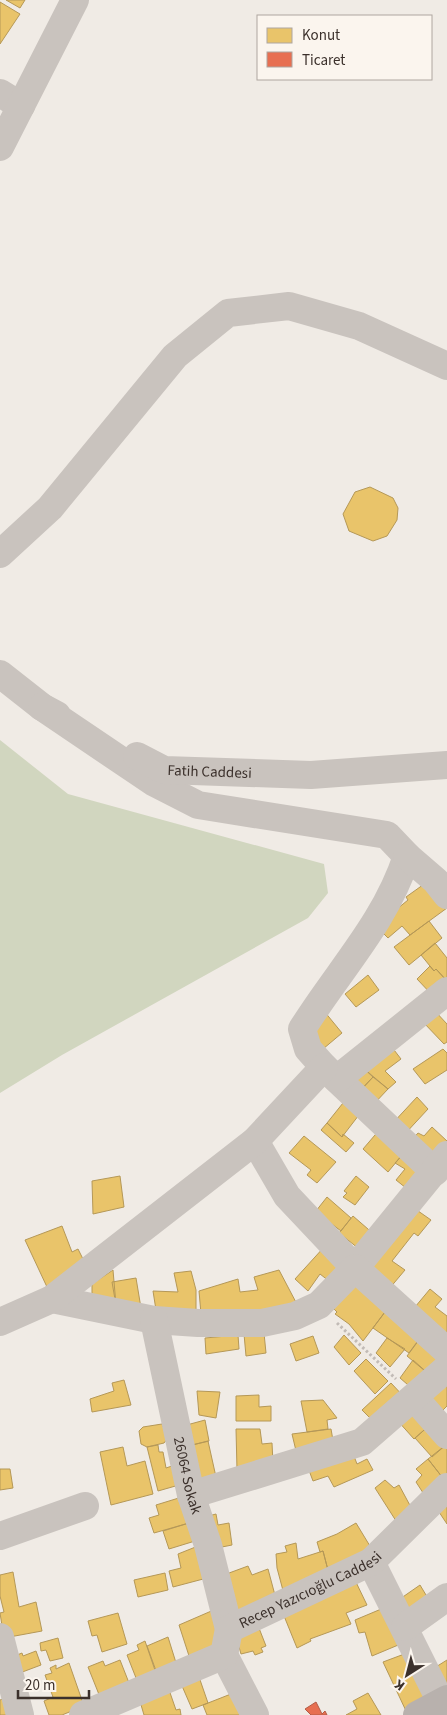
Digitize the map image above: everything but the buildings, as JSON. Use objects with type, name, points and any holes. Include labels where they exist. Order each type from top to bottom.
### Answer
[{"type":"main road","points":[[417,1715],[445,1705]]},
{"type":"street","points":[[0,147],[11,99],[75,0]]},
{"type":"street","points":[[0,554],[50,508],[175,356],[228,313],[289,306],[359,326],[447,366]]},
{"type":"street","name":"Fatih Caddesi","points":[[0,674],[42,707],[164,770],[311,775],[447,765]]},
{"type":"street","points":[[42,707],[153,782],[198,805],[387,835],[436,881],[447,895]]},
{"type":"street","points":[[52,1299],[154,1320],[198,1323],[262,1323],[295,1316],[319,1305],[355,1268],[441,1163],[330,1073],[308,1049],[302,1028],[370,934],[397,887],[408,856]]},
{"type":"street","points":[[0,1322],[52,1299],[256,1141],[330,1073],[447,991]]},
{"type":"street","points":[[256,1141],[287,1196],[355,1268],[447,1351]]},
{"type":"street","name":"26064 Sokak","points":[[154,1320],[192,1495],[208,1545],[226,1642],[255,1715]]},
{"type":"street","points":[[192,1495],[362,1442],[416,1400],[447,1368]]},
{"type":"street","points":[[416,1400],[447,1435]]},
{"type":"street","name":"Recep Yazıcıoğlu Caddesi","points":[[83,1715],[119,1708],[226,1642],[371,1562],[447,1487]]},
{"type":"street","points":[[0,1536],[85,1506]]},
{"type":"street","points":[[371,1562],[445,1705]]},
{"type":"street","points":[[404,1627],[447,1597]]},
{"type":"street","points":[[0,1637],[20,1715]]},
{"type":"path","points":[[319,1305],[416,1400]]},
{"type":"green space","points":[[0,740],[68,794],[324,864],[328,893],[308,918],[62,1055],[0,1093]]}]
